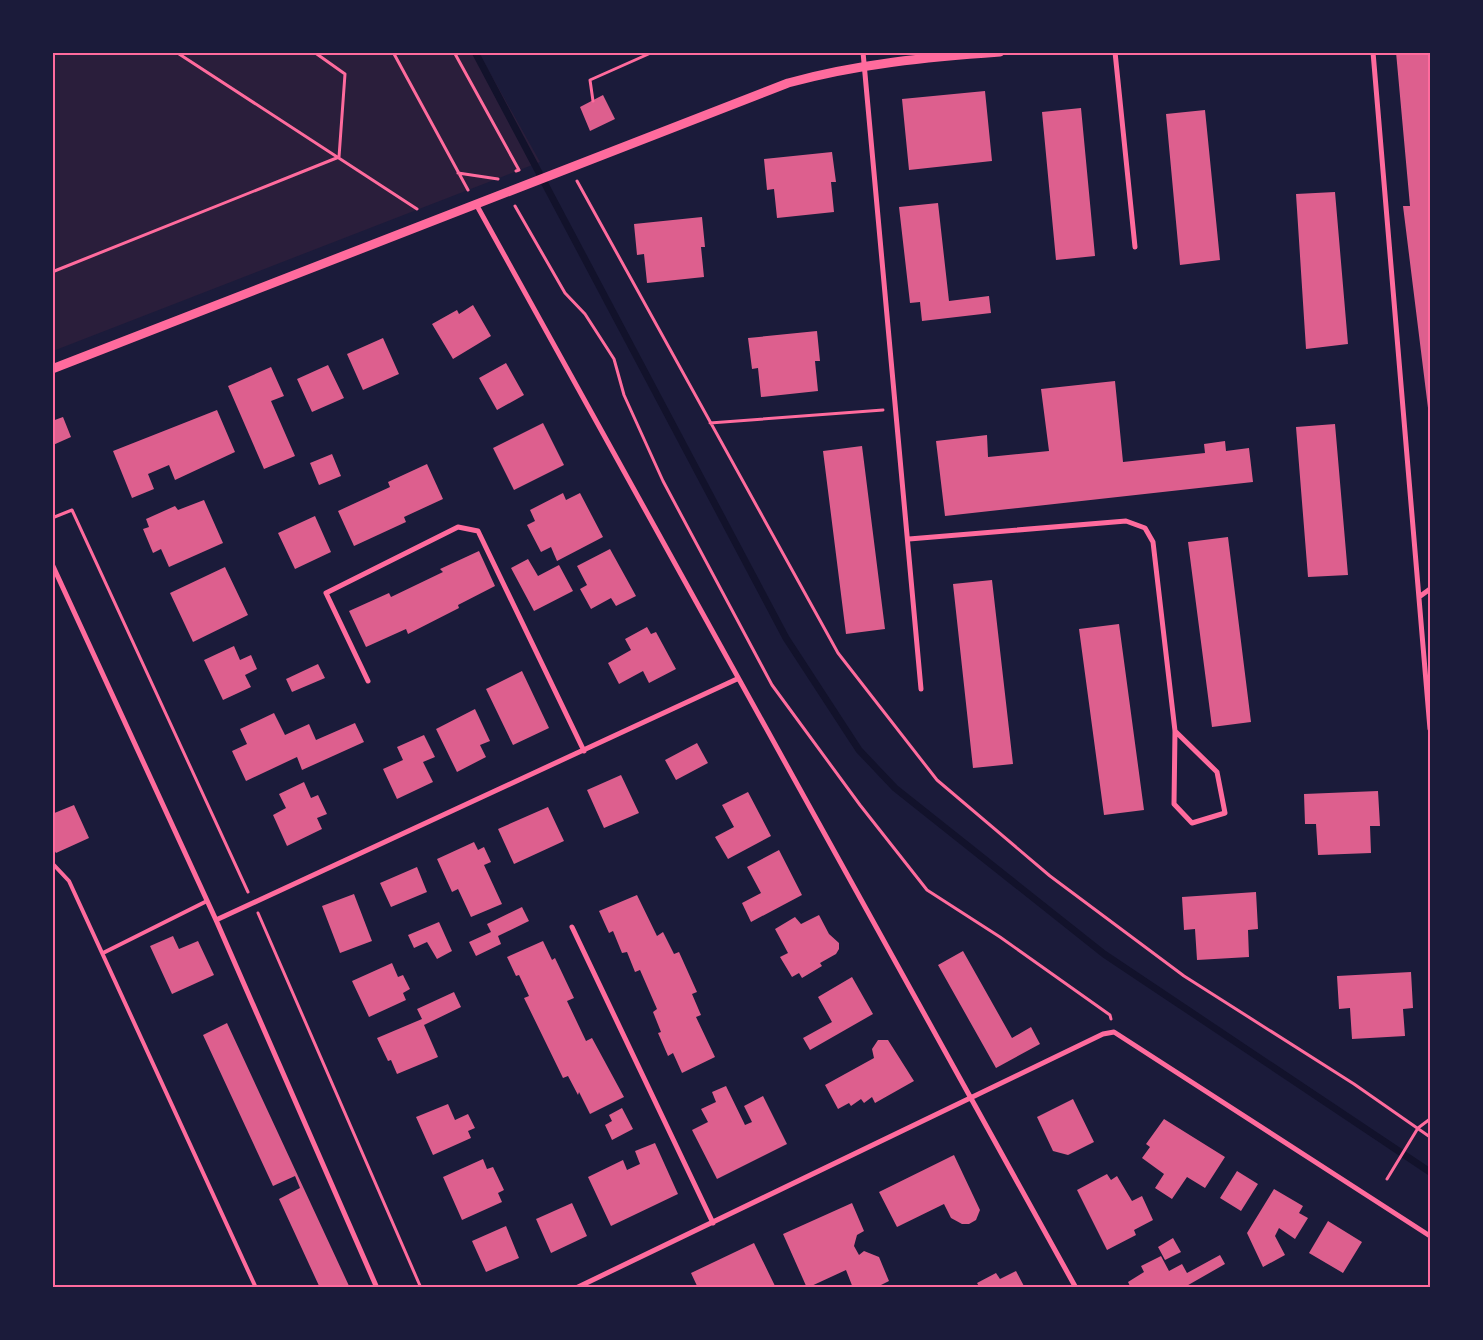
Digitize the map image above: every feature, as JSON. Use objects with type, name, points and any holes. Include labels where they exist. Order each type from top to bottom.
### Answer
[{"type":"street","points":[[863,52],[909,539],[921,689]]},
{"type":"street","points":[[52,369],[788,83],[827,72],[863,65],[1000,52]]},
{"type":"street","points":[[1115,52],[1135,247]]},
{"type":"street","points":[[1373,52],[1430,729]]},
{"type":"street","points":[[476,204],[737,679],[1076,1288]]},
{"type":"street","points":[[909,539],[1126,520],[1145,528],[1154,542],[1175,731],[1174,804],[1192,823],[1225,813],[1217,772],[1175,731]]},
{"type":"street","points":[[368,681],[326,593],[458,526],[478,531],[584,751]]},
{"type":"street","points":[[52,564],[216,920],[377,1288]]},
{"type":"street","points":[[1419,597],[1430,589]]},
{"type":"street","points":[[216,920],[737,679]]},
{"type":"street","points":[[572,927],[713,1223]]},
{"type":"street","points":[[576,1288],[1103,1034],[1114,1032],[1430,1236]]},
{"type":"lane","points":[[52,863],[69,882],[256,1288]]},
{"type":"lane","points":[[103,953],[207,901]]},
{"type":"path","points":[[176,52],[417,209]]},
{"type":"path","points":[[314,52],[344,74],[339,157]]},
{"type":"path","points":[[393,52],[470,193]]},
{"type":"path","points":[[454,52],[519,170],[510,174]]},
{"type":"path","points":[[593,101],[590,80],[653,52]]},
{"type":"path","points":[[52,272],[339,157]]},
{"type":"path","points":[[569,167],[838,653],[937,780],[1050,876],[1184,976],[1354,1084],[1430,1136]]},
{"type":"path","points":[[458,173],[501,179]]},
{"type":"path","points":[[507,192],[565,293],[585,314],[614,360],[624,395],[663,480],[772,685],[860,805],[927,890],[1000,937],[1110,1015],[1114,1032]]},
{"type":"path","points":[[710,423],[896,410]]},
{"type":"path","points":[[52,518],[72,510],[253,903],[421,1288]]},
{"type":"path","points":[[1387,1178],[1418,1128],[1430,1119]]},
{"type":"shaded area","points":[[53,53],[479,53],[540,162],[53,351]]},
{"type":"building","points":[[1396,52],[1430,52],[1430,424],[1403,206],[1410,206]]},
{"type":"building","points":[[985,91],[992,161],[909,170],[902,99]]},
{"type":"building","points":[[603,95],[615,119],[590,131],[580,107]]},
{"type":"building","points":[[1081,108],[1095,256],[1056,260],[1042,112]]},
{"type":"building","points":[[1205,110],[1220,260],[1180,265],[1166,114]]},
{"type":"building","points":[[832,152],[836,182],[831,182],[834,212],[777,218],[774,189],[767,190],[764,159]]},
{"type":"building","points":[[1335,192],[1348,344],[1306,349],[1296,194]]},
{"type":"building","points":[[938,203],[949,301],[989,296],[991,313],[922,321],[920,302],[910,303],[899,207]]},
{"type":"building","points":[[702,217],[705,247],[701,247],[704,277],[647,283],[644,254],[637,255],[634,224]]},
{"type":"building","points":[[473,305],[491,336],[453,359],[432,324],[457,310],[459,314]]},
{"type":"building","points":[[817,331],[820,361],[815,361],[818,391],[761,397],[758,368],[752,369],[748,338]]},
{"type":"building","points":[[383,338],[399,374],[363,390],[347,354]]},
{"type":"building","points":[[506,363],[524,395],[497,410],[479,378]]},
{"type":"building","points":[[328,365],[344,398],[312,412],[297,379]]},
{"type":"building","points":[[271,367],[284,396],[271,401],[295,456],[264,469],[228,386]]},
{"type":"building","points":[[1115,381],[1123,462],[1205,453],[1204,444],[1225,441],[1226,451],[1249,448],[1253,482],[945,516],[936,441],[987,435],[988,457],[1049,451],[1041,389]]},
{"type":"building","points":[[217,410],[235,452],[175,480],[169,465],[148,474],[154,489],[132,498],[113,451]]},
{"type":"building","points":[[63,417],[71,437],[53,445],[52,421]]},
{"type":"building","points":[[543,423],[564,465],[514,490],[493,448]]},
{"type":"building","points":[[1335,424],[1348,575],[1308,577],[1296,427]]},
{"type":"building","points":[[862,446],[885,629],[846,634],[823,451]]},
{"type":"building","points":[[332,454],[341,476],[319,485],[310,463]]},
{"type":"building","points":[[427,464],[443,499],[404,517],[406,522],[354,546],[338,511],[390,487],[388,482]]},
{"type":"building","points":[[563,493],[566,500],[580,493],[603,537],[557,561],[551,547],[541,552],[527,525],[535,521],[530,510]]},
{"type":"building","points":[[204,500],[223,543],[169,567],[161,549],[153,553],[143,529],[149,527],[146,519],[175,506],[178,510]]},
{"type":"building","points":[[315,516],[331,552],[295,569],[278,533]]},
{"type":"building","points":[[1228,537],[1251,722],[1212,727],[1188,542]]},
{"type":"building","points":[[610,549],[636,596],[616,606],[611,598],[591,609],[580,589],[587,585],[577,566]]},
{"type":"building","points":[[479,551],[495,586],[458,605],[459,608],[408,634],[406,629],[366,647],[349,611],[389,593],[391,597],[443,572],[440,569]]},
{"type":"building","points":[[528,559],[538,576],[559,565],[573,591],[534,611],[511,568]]},
{"type":"building","points":[[225,567],[248,615],[193,642],[170,593]]},
{"type":"building","points":[[992,580],[1013,764],[973,768],[953,584]]},
{"type":"building","points":[[1119,624],[1144,810],[1104,815],[1079,629]]},
{"type":"building","points":[[647,627],[651,634],[656,632],[676,669],[649,683],[643,671],[619,684],[608,663],[631,650],[625,639]]},
{"type":"building","points":[[234,646],[240,660],[251,655],[257,669],[245,675],[251,687],[223,700],[204,660]]},
{"type":"building","points":[[318,664],[325,678],[292,692],[286,679]]},
{"type":"building","points":[[522,671],[549,728],[513,745],[486,689]]},
{"type":"building","points":[[475,709],[490,741],[480,745],[486,757],[457,772],[436,729]]},
{"type":"building","points":[[274,713],[285,735],[309,724],[316,740],[355,723],[364,742],[302,770],[297,757],[246,781],[232,751],[247,744],[240,729]]},
{"type":"building","points":[[424,735],[435,757],[423,762],[433,782],[397,799],[383,769],[403,760],[397,747]]},
{"type":"building","points":[[697,743],[708,763],[676,780],[665,760]]},
{"type":"building","points":[[621,775],[639,813],[604,828],[587,790]]},
{"type":"building","points":[[304,782],[311,798],[318,795],[327,814],[317,818],[322,829],[287,846],[273,815],[286,808],[279,794]]},
{"type":"building","points":[[1378,791],[1380,826],[1370,826],[1371,853],[1318,855],[1316,824],[1305,824],[1304,794]]},
{"type":"building","points":[[748,792],[771,836],[728,859],[715,837],[734,827],[722,805]]},
{"type":"building","points":[[74,805],[89,838],[56,853],[52,847],[52,814]]},
{"type":"building","points":[[548,807],[564,841],[514,864],[498,829]]},
{"type":"building","points":[[474,842],[478,850],[484,847],[491,862],[484,865],[502,904],[471,917],[458,889],[452,892],[437,859]]},
{"type":"building","points":[[779,850],[802,895],[751,922],[742,903],[761,893],[747,867]]},
{"type":"building","points":[[417,867],[427,892],[391,907],[380,883]]},
{"type":"building","points":[[1256,892],[1258,929],[1248,930],[1249,957],[1197,960],[1195,929],[1184,930],[1182,897]]},
{"type":"building","points":[[354,894],[372,941],[340,953],[322,906]]},
{"type":"building","points":[[637,895],[657,936],[663,932],[674,954],[679,952],[697,992],[692,994],[701,1015],[696,1017],[715,1057],[682,1073],[673,1053],[668,1056],[658,1033],[661,1032],[653,1012],[657,1009],[640,970],[635,972],[627,952],[622,953],[613,931],[609,933],[599,911]]},
{"type":"building","points":[[522,907],[529,921],[498,936],[501,944],[476,956],[469,942],[491,932],[487,924]]},
{"type":"building","points":[[819,915],[829,934],[839,943],[839,949],[836,954],[820,963],[822,966],[802,978],[799,973],[792,977],[780,957],[788,953],[775,929],[795,917],[801,924]]},
{"type":"building","points":[[439,922],[452,951],[437,959],[427,942],[414,948],[408,935]]},
{"type":"building","points":[[173,936],[179,949],[198,941],[214,975],[172,994],[150,946]]},
{"type":"building","points":[[543,941],[552,960],[555,958],[574,998],[567,1001],[586,1041],[592,1038],[624,1097],[590,1114],[579,1092],[578,1095],[568,1076],[563,1078],[524,998],[529,996],[519,975],[516,976],[507,957]]},
{"type":"building","points":[[963,951],[1012,1038],[1031,1027],[1040,1044],[996,1068],[938,965]]},
{"type":"building","points":[[392,963],[398,977],[403,975],[410,989],[403,993],[406,1000],[369,1017],[352,981]]},
{"type":"building","points":[[1411,972],[1413,1008],[1403,1009],[1405,1036],[1352,1039],[1350,1008],[1339,1009],[1337,976]]},
{"type":"building","points":[[852,977],[873,1014],[810,1050],[803,1038],[832,1022],[818,997]]},
{"type":"building","points":[[454,992],[461,1007],[424,1025],[438,1057],[397,1074],[391,1060],[388,1061],[377,1038],[422,1019],[417,1009]]},
{"type":"building","points":[[227,1023],[350,1288],[320,1288],[279,1199],[300,1188],[295,1176],[273,1186],[203,1035]]},
{"type":"building","points":[[878,1040],[888,1040],[914,1081],[875,1103],[872,1097],[864,1103],[861,1099],[851,1106],[849,1103],[838,1109],[825,1085],[874,1058],[872,1049]]},
{"type":"building","points":[[726,1086],[745,1125],[752,1122],[744,1106],[763,1096],[787,1144],[717,1179],[692,1130],[708,1122],[701,1109],[716,1102],[712,1092]]},
{"type":"building","points":[[1073,1099],[1094,1142],[1068,1155],[1053,1151],[1037,1117]]},
{"type":"building","points":[[448,1104],[455,1120],[468,1114],[475,1128],[468,1131],[471,1138],[433,1155],[416,1117]]},
{"type":"building","points":[[622,1108],[633,1129],[612,1140],[605,1125],[612,1121],[609,1115]]},
{"type":"building","points":[[1164,1119],[1225,1157],[1205,1188],[1187,1177],[1172,1199],[1155,1188],[1164,1174],[1142,1158],[1150,1147],[1146,1144]]},
{"type":"building","points":[[655,1143],[678,1194],[611,1226],[588,1177],[623,1160],[627,1170],[640,1164],[635,1151]]},
{"type":"building","points":[[954,1155],[980,1210],[976,1220],[969,1224],[962,1224],[951,1218],[944,1204],[897,1227],[879,1192]]},
{"type":"building","points":[[483,1159],[487,1169],[493,1167],[504,1190],[498,1193],[502,1202],[462,1220],[443,1177]]},
{"type":"building","points":[[1237,1171],[1258,1184],[1241,1211],[1220,1198]]},
{"type":"building","points":[[1107,1174],[1111,1180],[1117,1176],[1132,1201],[1142,1196],[1153,1220],[1134,1230],[1136,1235],[1107,1250],[1077,1190]]},
{"type":"building","points":[[1274,1189],[1303,1206],[1299,1213],[1308,1218],[1295,1239],[1279,1228],[1275,1236],[1285,1255],[1263,1267],[1247,1233]]},
{"type":"building","points":[[572,1203],[587,1236],[551,1253],[536,1219]]},
{"type":"building","points":[[852,1203],[864,1231],[857,1235],[854,1246],[859,1255],[864,1251],[879,1257],[889,1281],[875,1288],[853,1288],[846,1270],[807,1288],[783,1234]]},
{"type":"building","points":[[1328,1221],[1362,1242],[1343,1273],[1309,1253]]},
{"type":"building","points":[[506,1226],[519,1258],[486,1272],[472,1241]]},
{"type":"building","points":[[1173,1238],[1181,1252],[1165,1260],[1158,1247]]},
{"type":"building","points":[[754,1243],[776,1288],[698,1288],[691,1273]]},
{"type":"building","points":[[1220,1255],[1225,1264],[1183,1288],[1131,1288],[1128,1282],[1144,1272],[1141,1266],[1161,1256],[1169,1271],[1182,1264],[1187,1273]]},
{"type":"building","points":[[1016,1271],[1025,1288],[980,1288],[977,1283],[996,1273],[1000,1279]]},
{"type":"waterway","points":[[475,52],[786,638],[859,750],[895,788],[1104,954],[1430,1172]]}]
